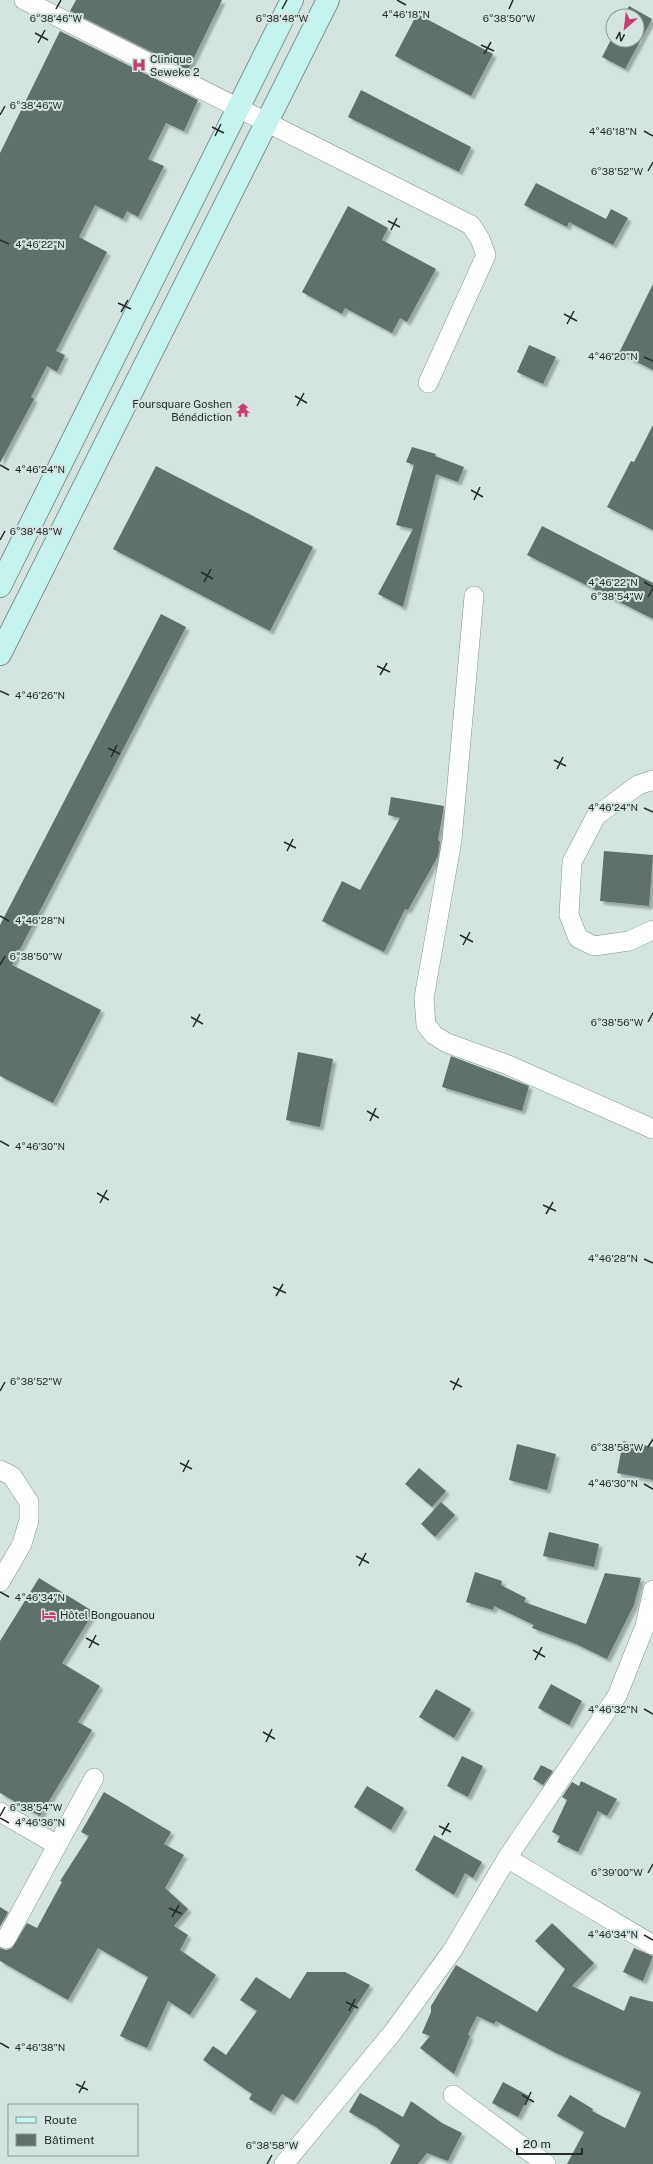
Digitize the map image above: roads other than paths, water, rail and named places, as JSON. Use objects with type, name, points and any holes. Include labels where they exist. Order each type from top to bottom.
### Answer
[{"type":"main road","points":[[0,586],[292,0]]},
{"type":"main road","points":[[0,654],[328,0]]},
{"type":"street","points":[[24,0],[471,225],[480,239],[486,255],[428,383]]},
{"type":"street","points":[[474,596],[452,840],[424,998],[426,1025],[434,1035],[447,1043],[508,1065],[653,1128]]},
{"type":"street","points":[[653,780],[638,785],[596,816],[572,862],[569,915],[578,938],[594,946],[629,941],[653,930]]},
{"type":"street","points":[[0,1470],[12,1476],[29,1502],[29,1520],[22,1544],[0,1582]]},
{"type":"street","points":[[284,2164],[393,2032],[452,1951],[506,1858],[617,1696],[645,1626],[653,1590]]},
{"type":"street","points":[[6,1939],[94,1778]]},
{"type":"street","points":[[0,1812],[57,1845]]},
{"type":"street","points":[[506,1858],[653,1945]]},
{"type":"street","points":[[453,2094],[546,2164]]},
{"type":"place","name":"Clinique Seweke 2","points":[[139,65]]},
{"type":"place","name":"Foursquare Goshen Bénédiction","points":[[243,410]]},
{"type":"place","name":"Hôtel Bongouanou","points":[[49,1615]]}]
